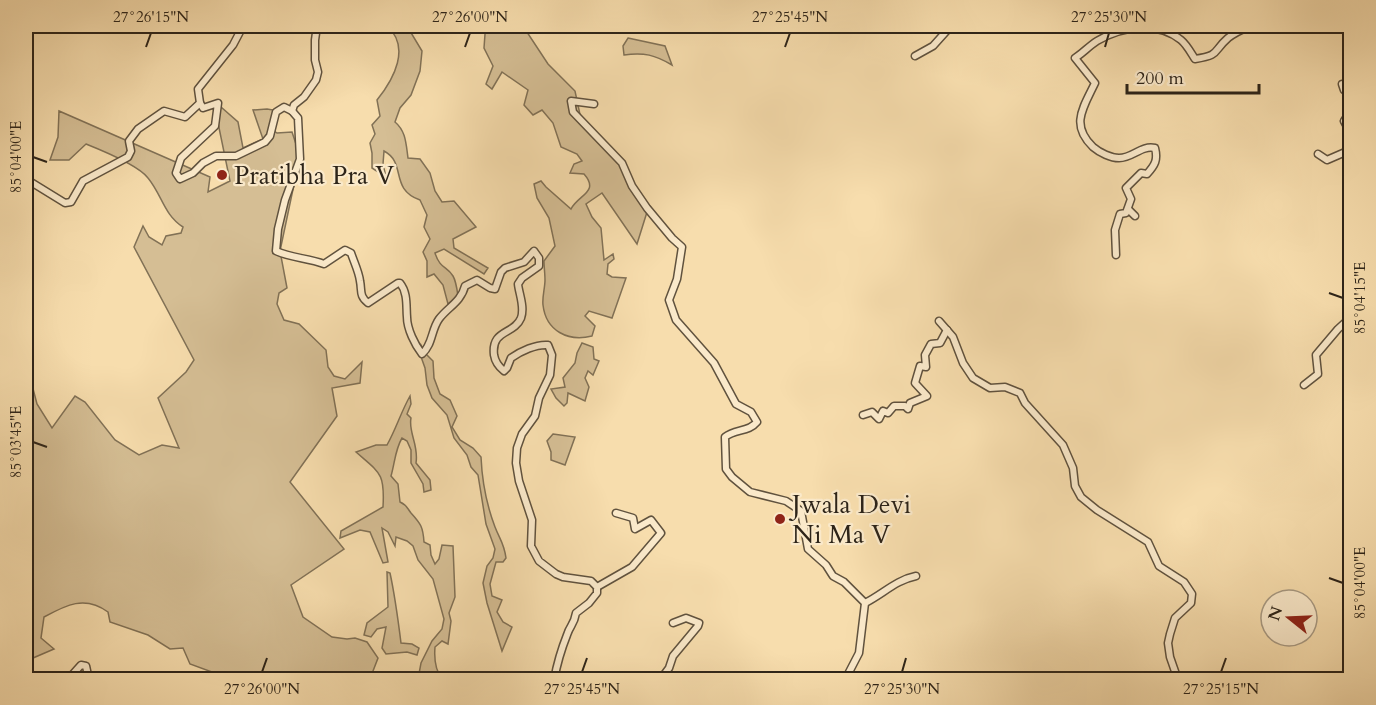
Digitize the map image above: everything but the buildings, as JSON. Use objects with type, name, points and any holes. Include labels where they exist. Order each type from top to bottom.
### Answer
[{"type":"street","points":[[243,26],[227,53],[198,89],[203,108],[218,103],[215,126],[181,158],[176,173],[180,179],[216,156],[236,156],[265,142],[270,136],[276,112],[284,107],[292,111],[298,118],[300,159],[285,200],[278,229],[276,251],[324,264],[345,250],[351,253],[361,282],[362,298],[368,303],[398,283],[400,284],[405,289],[409,324],[416,347],[422,354],[431,343],[437,321],[462,297],[465,286],[477,280],[495,289],[501,272],[505,268],[524,262],[534,251],[539,258],[539,266],[522,278],[518,284],[522,317],[494,343],[495,357],[499,367],[504,371],[511,357],[517,354],[542,344],[551,348],[552,364],[548,381],[539,398],[536,416],[522,434],[517,448],[516,463],[519,481],[531,520],[531,546],[539,561],[556,574],[591,581],[597,587],[597,593],[589,603],[576,613],[574,624],[568,631],[558,658],[554,680]]},
{"type":"street","points":[[292,111],[294,105],[304,97],[316,80],[318,72],[315,60],[317,26]]},
{"type":"street","points":[[915,56],[933,46],[951,26]]},
{"type":"street","points":[[1116,255],[1115,230],[1120,214],[1126,213],[1131,199],[1126,188],[1132,180],[1141,173],[1147,174],[1155,165],[1157,158],[1155,148],[1147,146],[1120,158],[1102,154],[1083,136],[1079,121],[1095,83],[1075,58],[1096,41],[1126,29],[1156,27],[1183,41],[1195,59],[1205,58],[1216,54],[1227,39],[1250,26]]},
{"type":"street","points":[[1342,84],[1344,90],[1350,94]]},
{"type":"street","points":[[594,104],[570,101],[573,112],[622,163],[632,186],[647,208],[682,247],[677,279],[669,300],[676,320],[714,363],[736,404],[751,412],[757,422],[753,426],[730,432],[725,436],[726,469],[750,492],[786,501],[801,511],[808,549],[826,565],[833,576],[844,582],[865,603]]},
{"type":"street","points":[[26,179],[65,203],[71,202],[83,181],[128,157],[131,151],[129,141],[138,129],[164,111],[185,117],[200,103]]},
{"type":"street","points":[[1350,112],[1344,121],[1350,132]]},
{"type":"street","points":[[1318,154],[1327,160],[1350,150]]},
{"type":"street","points":[[1128,209],[1135,216]]},
{"type":"street","points":[[1304,386],[1318,374],[1316,355],[1338,328],[1350,318]]},
{"type":"street","points":[[939,321],[953,337],[963,363],[973,378],[990,388],[1005,387],[1020,393],[1025,404],[1063,445],[1073,468],[1075,486],[1082,497],[1096,510],[1148,542],[1159,566],[1184,582],[1192,594],[1191,603],[1175,618],[1168,643],[1178,680]]},
{"type":"street","points":[[863,415],[872,412],[879,419],[883,411],[888,413],[894,406],[904,406],[908,409],[910,403],[927,396],[915,383],[920,366],[926,367],[925,355],[931,344],[940,343],[947,330]]},
{"type":"street","points":[[597,587],[632,567],[661,533],[651,520],[635,529],[633,518],[616,513]]},
{"type":"street","points":[[865,603],[897,582],[916,576]]},
{"type":"street","points":[[845,680],[860,653],[865,603]]},
{"type":"street","points":[[660,680],[669,668],[673,656],[699,623],[686,618],[673,623]]},
{"type":"street","points":[[63,680],[72,675],[81,665],[86,666],[89,680]]},
{"type":"street","points":[[26,674],[37,680]]},
{"type":"shaded area","points":[[387,26],[407,26],[422,51],[420,71],[411,95],[400,108],[395,122],[403,134],[408,158],[420,159],[430,173],[435,191],[442,202],[454,201],[476,227],[453,239],[454,248],[488,268],[484,274],[444,249],[435,253],[441,265],[451,273],[456,283],[458,296],[448,304],[443,285],[434,274],[427,277],[427,261],[423,252],[430,239],[424,227],[427,215],[420,200],[410,195],[405,189],[395,162],[384,151],[383,164],[386,177],[372,168],[370,143],[375,134],[372,125],[380,116],[377,100],[394,73],[399,53],[394,34]]},
{"type":"shaded area","points":[[482,26],[523,26],[548,64],[575,91],[582,124],[620,165],[647,212],[637,244],[602,193],[586,204],[592,217],[601,228],[604,260],[613,254],[614,259],[608,264],[607,274],[612,277],[626,278],[612,318],[589,311],[585,316],[595,326],[592,336],[567,336],[553,328],[545,314],[544,261],[555,246],[549,218],[537,198],[534,184],[541,181],[571,209],[586,193],[590,185],[584,174],[570,173],[574,164],[582,161],[577,154],[561,147],[553,123],[542,110],[533,115],[524,105],[528,90],[502,72],[492,89],[486,84],[493,66],[484,48],[485,34]]},
{"type":"shaded area","points":[[628,38],[665,46],[672,65],[649,55],[624,55],[623,46]]},
{"type":"shaded area","points":[[221,107],[238,122],[243,148],[263,139],[253,110],[279,111],[270,128],[277,133],[292,132],[300,156],[280,251],[287,288],[279,293],[277,304],[284,320],[299,324],[326,350],[328,367],[334,376],[345,379],[362,362],[360,383],[332,388],[337,416],[290,482],[344,549],[291,585],[303,617],[332,637],[355,638],[367,642],[378,658],[373,671],[383,679],[200,679],[212,677],[212,672],[190,664],[183,648],[170,649],[148,635],[110,622],[108,612],[100,607],[83,603],[68,606],[44,617],[41,638],[54,649],[26,661],[26,378],[31,381],[37,404],[52,428],[75,396],[85,402],[115,440],[139,455],[162,445],[179,448],[158,398],[186,372],[194,360],[134,247],[143,226],[149,237],[162,245],[166,236],[181,233],[183,227],[171,217],[153,184],[137,168],[86,144],[69,160],[50,160],[58,137],[59,111],[210,177],[208,192],[230,181],[217,118]]},
{"type":"shaded area","points":[[582,343],[593,347],[594,359],[599,361],[593,375],[588,371],[585,378],[589,387],[585,401],[568,393],[567,403],[564,406],[551,389],[565,387],[563,378],[575,363]]},
{"type":"shaded area","points":[[421,345],[433,361],[434,378],[440,394],[450,400],[457,416],[452,427],[460,440],[473,448],[481,457],[487,502],[506,558],[503,562],[496,562],[490,584],[492,596],[502,600],[497,612],[503,622],[512,627],[502,651],[483,583],[487,566],[493,558],[495,549],[486,524],[478,475],[454,438],[447,415],[432,398],[420,354]]},
{"type":"shaded area","points":[[410,396],[411,404],[407,414],[411,418],[416,463],[430,480],[431,490],[424,492],[423,484],[411,463],[411,450],[407,441],[402,438],[396,452],[391,476],[398,484],[400,502],[407,507],[421,526],[424,542],[430,545],[435,564],[439,559],[442,545],[453,546],[455,597],[449,613],[451,621],[448,644],[442,641],[435,647],[436,664],[442,679],[418,679],[421,663],[432,641],[442,629],[444,619],[433,579],[418,560],[413,546],[396,537],[395,546],[388,532],[382,528],[388,562],[383,563],[370,532],[360,530],[340,538],[341,531],[383,507],[382,480],[376,470],[356,452],[376,445],[387,445]]},
{"type":"shaded area","points":[[553,434],[575,437],[565,465],[551,460],[547,441]]},
{"type":"shaded area","points":[[387,572],[390,573],[392,582],[401,643],[412,644],[419,648],[417,655],[407,652],[386,654],[382,648],[386,627],[377,629],[371,637],[364,635],[367,623],[388,607]]},
{"type":"place","name":"Pratibha Pra V","points":[[222,175]]},
{"type":"place","name":"Jwala Devi Ni Ma V","points":[[780,519]]}]
